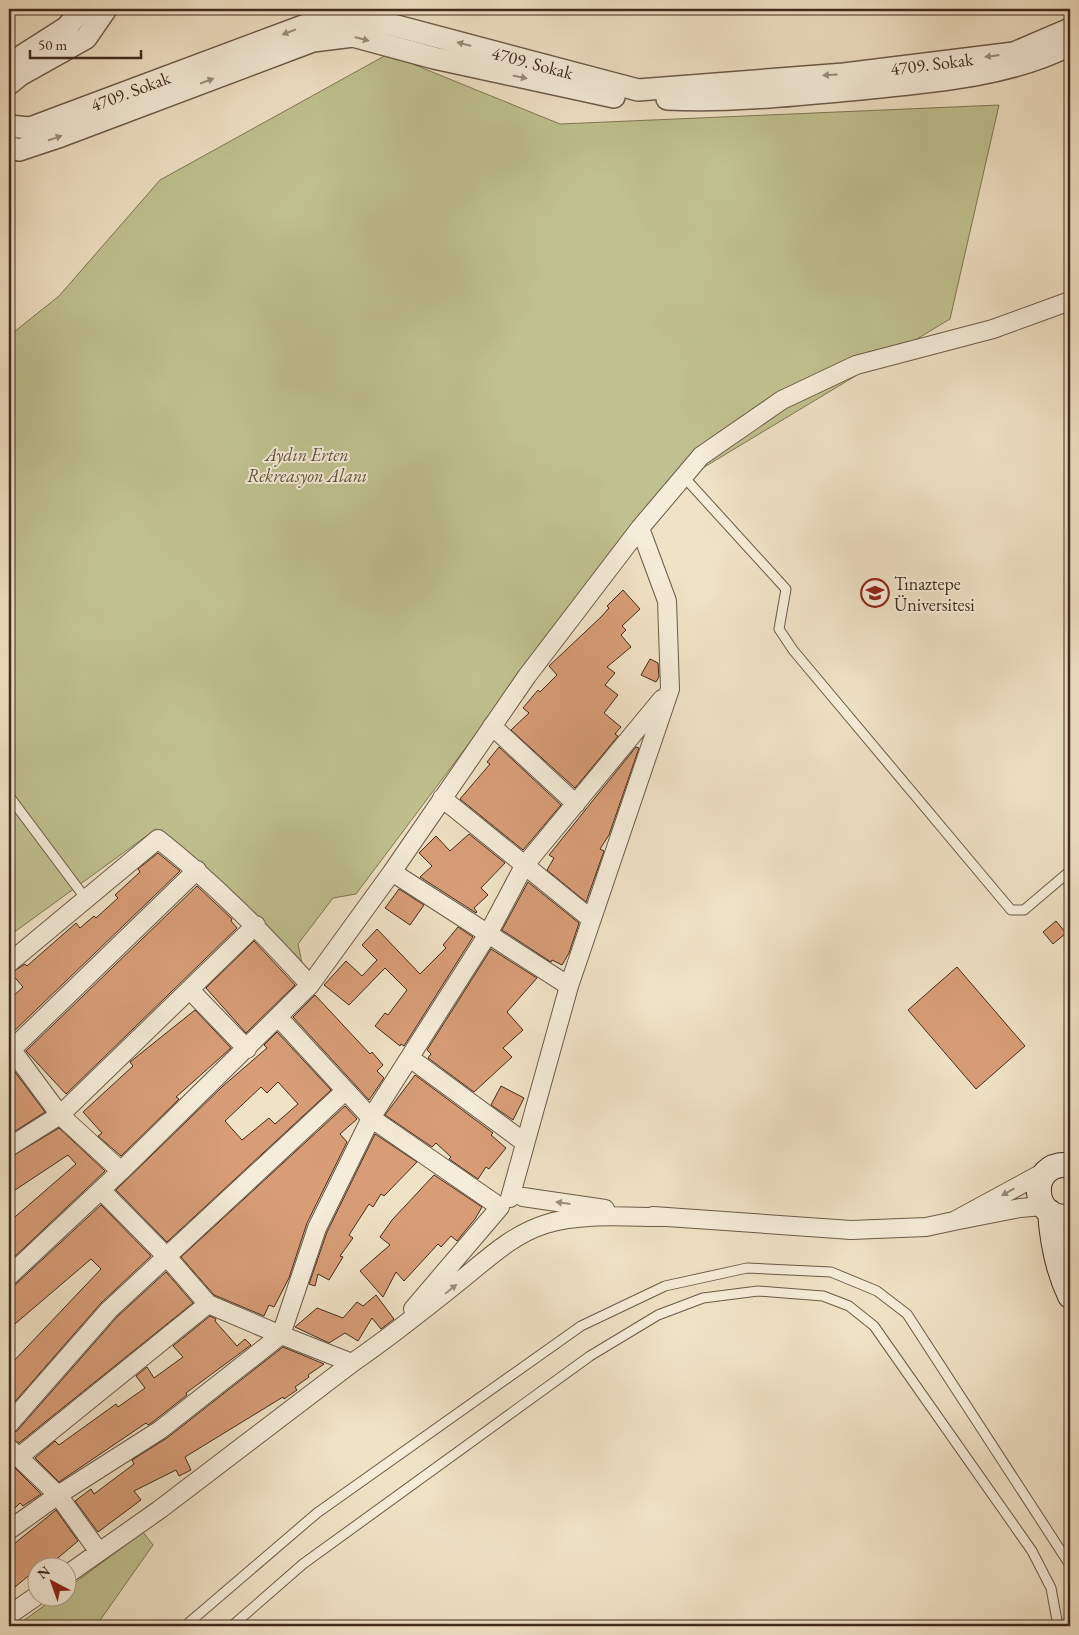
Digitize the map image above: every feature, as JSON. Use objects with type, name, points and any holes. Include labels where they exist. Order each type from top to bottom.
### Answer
[{"type":"main road","points":[[1063,1162],[1044,1174],[1038,1190],[1054,1211],[1052,1242],[1062,1278],[1070,1296]]},
{"type":"street","points":[[9,64],[67,27],[82,9]]},
{"type":"street","points":[[9,84],[20,75],[86,38],[106,9]]},
{"type":"street","name":"4709. Sokak","points":[[9,126],[30,128],[310,24],[344,20],[388,24],[638,90],[844,74],[1014,53],[1070,29]]},
{"type":"street","name":"4709. Sokak","points":[[9,147],[19,150],[61,136],[313,41],[353,36],[434,58],[611,97],[696,100],[790,96],[928,82],[1004,69],[1070,45]]},
{"type":"street","points":[[9,1276],[247,1049],[310,985],[392,872],[527,676],[640,528],[701,456],[782,400],[856,365],[993,329],[1070,301]]},
{"type":"street","points":[[279,1018],[344,1092],[371,1118],[511,1201],[533,1204],[536,1210],[535,1223],[526,1232],[514,1234],[504,1229],[498,1218],[511,1201],[524,1142],[568,986],[670,690],[667,602],[640,528]]},
{"type":"street","points":[[9,1530],[58,1495],[160,1430],[281,1335],[317,1228],[371,1118],[488,934],[524,866],[670,690]]},
{"type":"street","points":[[492,726],[576,804]]},
{"type":"street","points":[[442,798],[591,919]]},
{"type":"street","points":[[9,963],[158,839],[197,870],[256,925],[310,985]]},
{"type":"street","points":[[120,1171],[60,1114],[10,1050],[197,870]]},
{"type":"street","points":[[392,872],[568,986]]},
{"type":"street","points":[[9,1147],[60,1114],[256,925]]},
{"type":"street","points":[[190,990],[247,1049]]},
{"type":"street","points":[[410,1058],[524,1142]]},
{"type":"street","points":[[9,1424],[109,1310],[168,1258],[344,1092]]},
{"type":"street","points":[[954,1221],[1063,1162]]},
{"type":"street","points":[[101,1190],[168,1258],[208,1304],[352,1363]]},
{"type":"street","points":[[511,1201],[663,1217],[851,1230],[926,1227],[1020,1208],[1054,1211]]},
{"type":"street","points":[[385,1341],[511,1201]]},
{"type":"street","points":[[78,1567],[159,1510],[352,1363],[385,1341],[500,1248],[526,1232],[546,1224],[579,1218],[663,1217]]},
{"type":"street","points":[[99,1552],[58,1495],[14,1452],[208,1304]]},
{"type":"street","points":[[9,1615],[28,1602]]},
{"type":"lane","points":[[684,477],[786,589],[779,629],[793,650],[1012,910],[1024,910],[1070,871]]},
{"type":"lane","points":[[9,796],[86,899]]},
{"type":"lane","points":[[185,1626],[317,1513],[581,1326],[665,1286],[748,1268],[831,1272],[877,1291],[907,1314],[1070,1565]]},
{"type":"lane","points":[[232,1626],[303,1564],[590,1356],[658,1316],[703,1298],[758,1291],[824,1296],[848,1306],[874,1326],[1032,1550],[1051,1588],[1058,1626]]},
{"type":"green space","name":"Aydın Erten Rekreasyon Alanı","points":[[388,54],[560,124],[999,105],[950,319],[653,498],[356,894],[333,898],[298,944],[303,968],[156,829],[9,936],[9,336],[59,296],[160,180]]},
{"type":"green space","points":[[143,1532],[153,1545],[96,1626],[16,1626],[41,1608],[78,1608],[78,1581]]},
{"type":"building","points":[[623,590],[640,609],[622,626],[626,630],[621,635],[631,647],[607,667],[615,673],[605,685],[618,695],[604,713],[621,727],[615,734],[618,736],[575,788],[511,730],[529,713],[523,708],[538,690],[540,692],[557,675],[549,666],[601,617],[609,608],[607,606]]},
{"type":"building","points":[[650,659],[658,663],[659,677],[656,682],[641,675]]},
{"type":"building","points":[[499,747],[561,805],[523,850],[460,799],[490,764],[487,762]]},
{"type":"building","points":[[636,747],[639,748],[609,835],[600,849],[604,851],[586,902],[547,870],[554,858],[549,855]]},
{"type":"building","points":[[469,834],[505,863],[481,888],[488,895],[474,908],[476,913],[420,877],[432,866],[419,853],[436,836],[450,851]]},
{"type":"building","points":[[158,853],[180,871],[9,1036],[9,1000],[23,987],[11,973],[25,964],[27,966],[76,923],[80,928],[94,916],[96,918],[118,898],[115,895],[140,872],[138,869]]},
{"type":"building","points":[[528,882],[579,923],[569,953],[562,965],[552,960],[551,962],[502,930]]},
{"type":"building","points":[[197,886],[232,919],[231,921],[237,928],[66,1094],[26,1051]]},
{"type":"building","points":[[399,889],[424,905],[410,925],[385,908]]},
{"type":"building","points":[[1056,921],[1066,933],[1053,944],[1043,932]]},
{"type":"building","points":[[458,927],[473,937],[404,1046],[401,1044],[400,1046],[375,1026],[385,1013],[388,1015],[407,990],[385,968],[349,1005],[324,985],[346,961],[362,976],[377,960],[362,945],[377,929],[420,974],[446,948],[443,945]]},
{"type":"building","points":[[254,941],[295,985],[246,1033],[206,988]]},
{"type":"building","points":[[491,949],[537,978],[507,1012],[523,1030],[503,1048],[512,1057],[474,1092],[428,1058],[431,1054],[427,1050]]},
{"type":"building","points":[[957,967],[1025,1046],[976,1089],[908,1010]]},
{"type":"building","points":[[315,995],[370,1054],[372,1052],[383,1065],[377,1071],[384,1078],[369,1100],[293,1017]]},
{"type":"building","points":[[195,1010],[231,1048],[176,1097],[179,1099],[121,1156],[98,1136],[102,1133],[83,1112],[133,1066],[130,1062]]},
{"type":"building","points":[[277,1032],[331,1090],[167,1242],[116,1190],[223,1086],[267,1048],[264,1045]],"holes":[[[278,1082],[298,1104],[275,1124],[269,1118],[242,1140],[225,1121],[261,1087],[267,1093]]]},
{"type":"building","points":[[9,1064],[45,1112],[9,1135],[9,1109],[15,1104],[9,1095]]},
{"type":"building","points":[[415,1075],[493,1133],[491,1135],[506,1148],[489,1169],[486,1167],[478,1179],[449,1159],[451,1157],[436,1143],[432,1147],[385,1115]]},
{"type":"building","points":[[501,1086],[524,1098],[513,1120],[491,1105]]},
{"type":"building","points":[[345,1106],[357,1119],[340,1134],[347,1142],[307,1223],[289,1278],[274,1307],[269,1305],[264,1316],[214,1295],[181,1257]]},
{"type":"building","points":[[59,1128],[105,1171],[9,1262],[9,1222],[76,1164],[68,1155],[9,1194],[9,1158]]},
{"type":"building","points":[[375,1134],[417,1162],[384,1196],[381,1194],[373,1207],[369,1204],[349,1235],[353,1238],[340,1256],[343,1257],[329,1280],[318,1274],[315,1286],[309,1284],[327,1232]]},
{"type":"building","points":[[434,1175],[482,1207],[457,1241],[451,1236],[441,1247],[438,1244],[404,1281],[396,1272],[383,1297],[360,1271],[390,1245],[380,1237],[392,1220]]},
{"type":"building","points":[[101,1205],[151,1256],[101,1303],[12,1405],[9,1402],[9,1366],[101,1269],[91,1259],[9,1329],[9,1286],[16,1284]]},
{"type":"building","points":[[166,1272],[193,1303],[19,1443],[9,1438],[9,1434],[17,1431],[117,1317]]},
{"type":"building","points":[[376,1295],[394,1319],[381,1329],[372,1318],[358,1341],[345,1333],[329,1343],[295,1327],[317,1308],[343,1318],[357,1302],[363,1306]]},
{"type":"building","points":[[210,1316],[216,1319],[215,1321],[237,1346],[245,1339],[251,1345],[186,1393],[187,1395],[154,1421],[148,1425],[146,1423],[59,1482],[35,1458],[55,1441],[59,1445],[116,1404],[118,1407],[145,1388],[136,1376],[147,1367],[154,1378],[183,1357],[173,1346]]},
{"type":"building","points":[[283,1347],[324,1364],[308,1375],[309,1377],[295,1387],[297,1390],[284,1399],[283,1397],[185,1457],[191,1470],[179,1476],[176,1470],[134,1491],[141,1500],[98,1532],[75,1501],[91,1489],[94,1494],[134,1464],[132,1460],[167,1438]]},
{"type":"building","points":[[9,1462],[41,1494],[23,1506],[20,1503],[9,1514]]},
{"type":"building","points":[[56,1510],[78,1541],[58,1558],[28,1558],[28,1576],[9,1592],[9,1548]]},
{"type":"place","name":"Tınaztepe Üniversitesi","points":[[875,593]]}]
